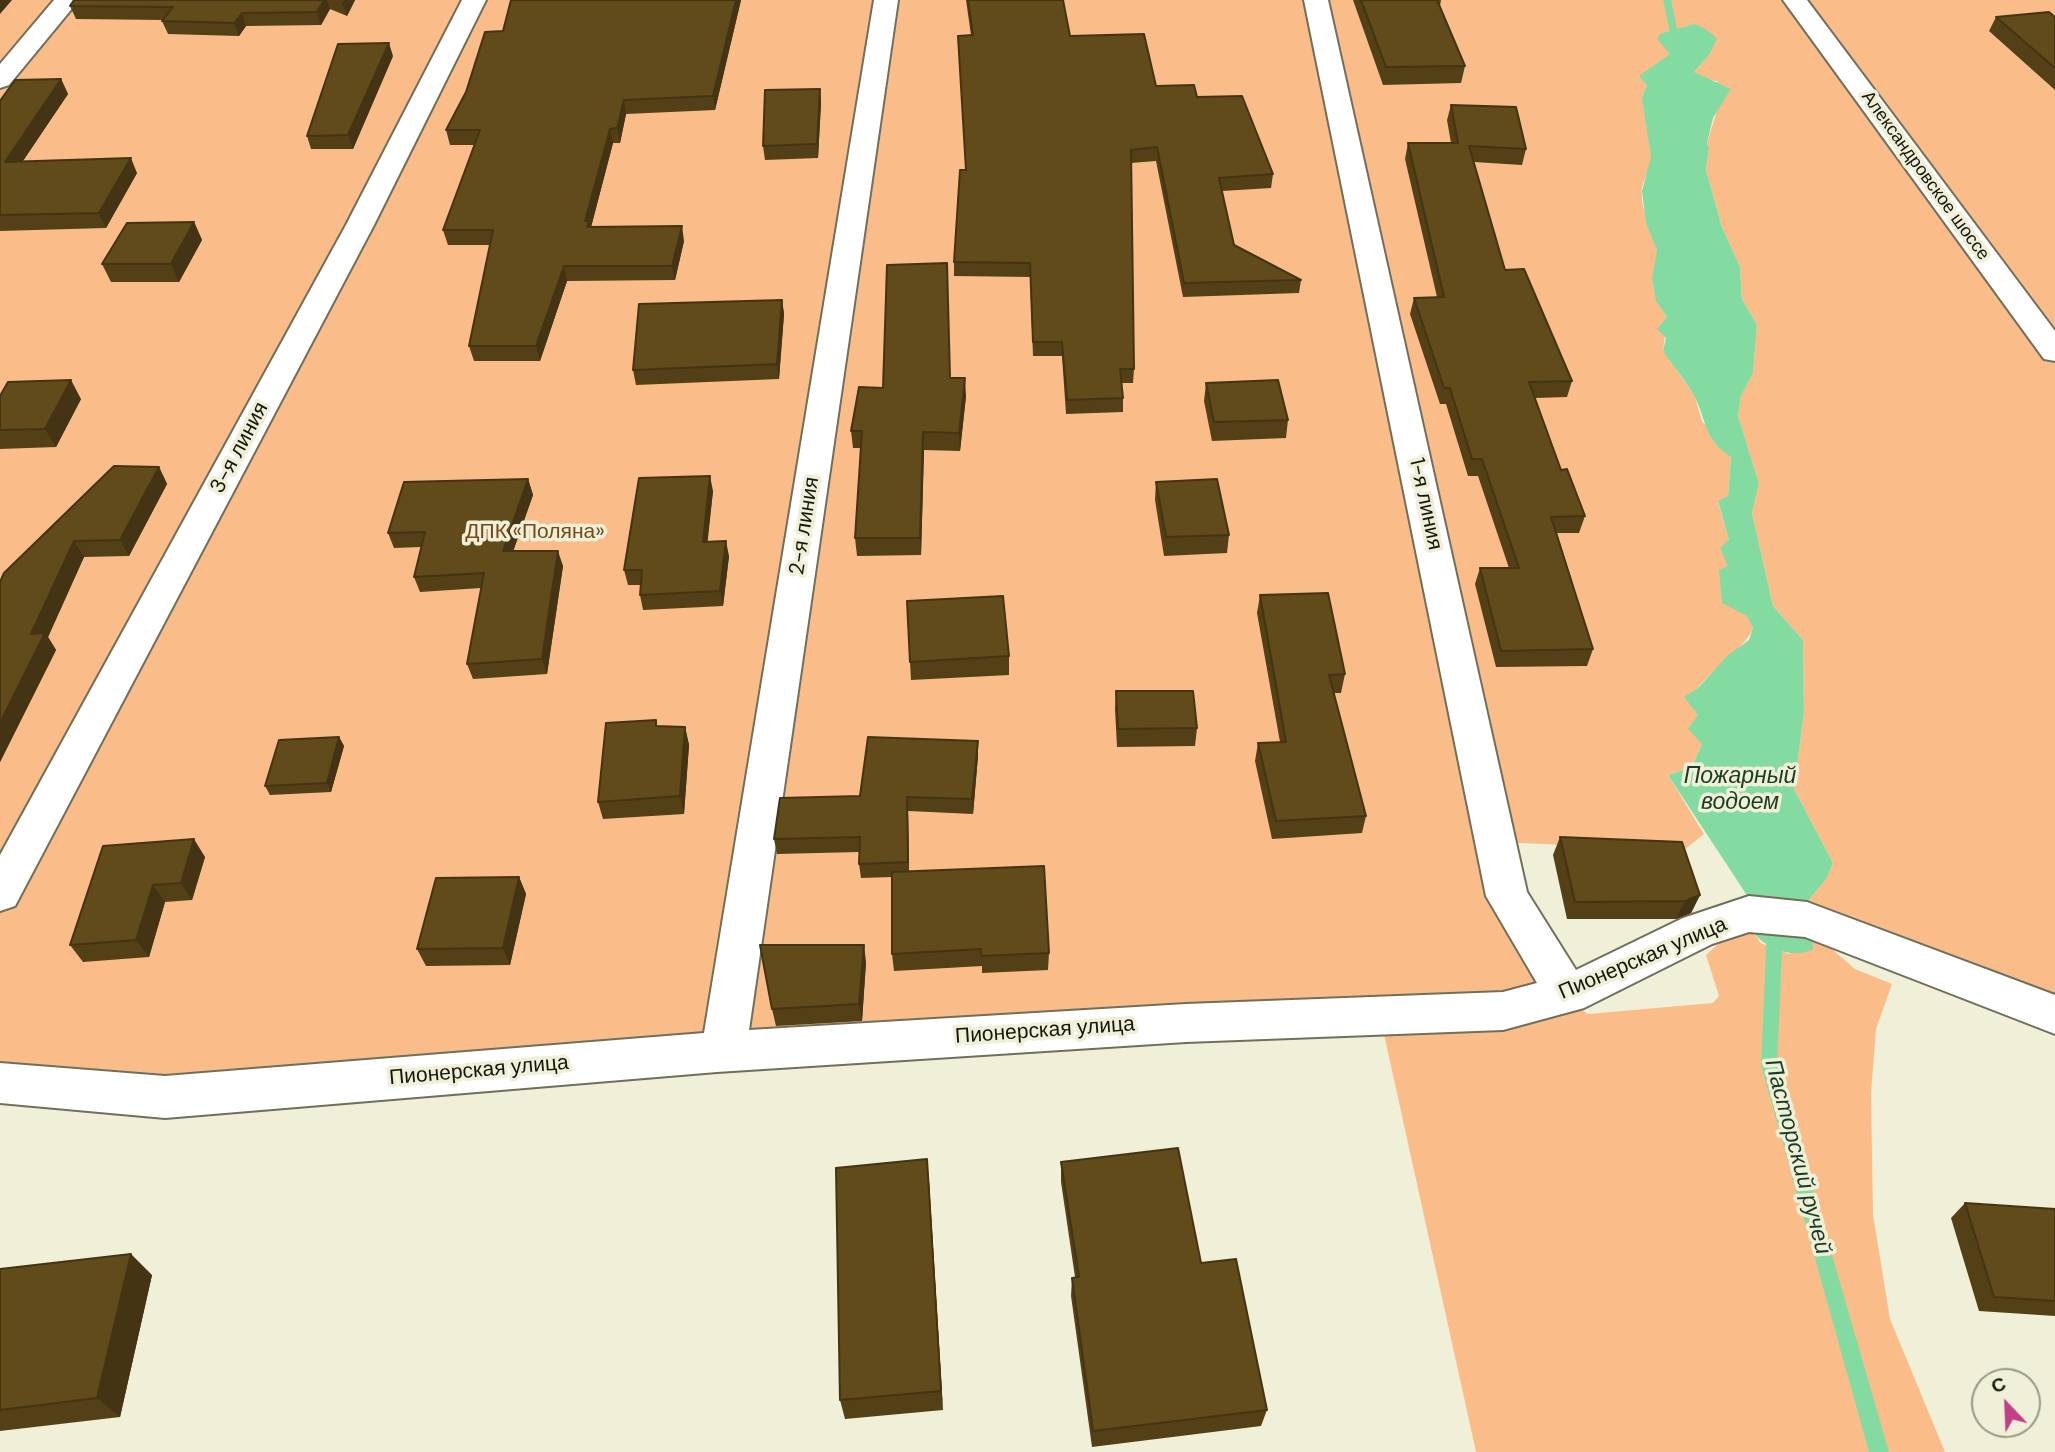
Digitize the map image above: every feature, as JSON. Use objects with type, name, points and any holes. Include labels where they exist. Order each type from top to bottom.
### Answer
[{"type":"street","points":[[0,80],[67,0]]},
{"type":"street","name":"3-я линия","points":[[0,894],[353,237],[474,0]]},
{"type":"street","name":"2-я линия","points":[[723,1052],[886,0]]},
{"type":"street","name":"1-я линия","points":[[1316,0],[1507,896],[1568,995]]},
{"type":"street","name":"Александровское шоссе","points":[[1795,0],[2055,352]]},
{"type":"street","name":"Пионерская улица","points":[[0,1083],[165,1097],[723,1052],[1186,1023],[1503,1011],[1568,995],[1698,931],[1749,914],[1807,920],[2055,1015]]},
{"type":"green space","name":"ДПК «Поляна»","points":[[0,0],[2055,0],[2055,1017],[1804,906],[1827,878],[1833,863],[1794,789],[1804,713],[1803,640],[1773,606],[1752,513],[1759,483],[1738,416],[1741,396],[1753,373],[1757,325],[1742,299],[1740,267],[1722,227],[1706,170],[1709,150],[1707,143],[1720,101],[1717,81],[1704,79],[1694,72],[1710,54],[1713,44],[1673,54],[1660,63],[1648,81],[1644,103],[1651,157],[1642,188],[1643,205],[1657,251],[1654,290],[1667,317],[1663,351],[1694,394],[1702,421],[1731,456],[1728,496],[1718,502],[1729,540],[1728,567],[1753,628],[1744,642],[1697,689],[1702,744],[1692,767],[1668,775],[1704,834],[1684,850],[1497,842],[1576,1006],[1588,1014],[1713,1003],[1719,996],[1706,955],[1726,937],[1752,931],[1761,943],[1789,954],[1812,932],[1855,969],[1892,984],[1876,1029],[1871,1093],[1873,1215],[1890,1319],[1945,1452],[1476,1452],[1380,1016],[717,1052],[0,1083]]},
{"type":"water","name":"Пожарный водоем","points":[[1694,24],[1717,38],[1710,54],[1694,72],[1731,89],[1713,118],[1707,143],[1709,149],[1706,170],[1722,227],[1740,267],[1742,299],[1757,325],[1753,373],[1741,396],[1738,416],[1759,483],[1752,513],[1773,606],[1803,640],[1804,713],[1794,789],[1833,863],[1827,878],[1804,906],[1750,900],[1668,775],[1692,767],[1702,744],[1688,729],[1698,715],[1684,697],[1697,689],[1728,655],[1749,640],[1753,628],[1747,616],[1722,603],[1719,570],[1728,566],[1720,548],[1729,540],[1718,501],[1728,496],[1731,457],[1714,442],[1692,392],[1663,351],[1666,338],[1657,329],[1667,317],[1656,301],[1652,278],[1657,250],[1646,223],[1642,191],[1651,157],[1642,98],[1647,85],[1639,76],[1670,54],[1657,39],[1660,34]]},
{"type":"water","points":[[1752,931],[1812,932],[1813,949],[1788,953],[1764,943]]},
{"type":"building","points":[[74,0],[324,0],[317,12],[242,13],[234,23],[162,21],[173,7],[70,6]]},
{"type":"building","points":[[511,0],[736,0],[713,96],[624,100],[617,128],[610,129],[585,221],[589,221],[587,227],[682,226],[672,266],[564,266],[536,346],[469,346],[493,230],[443,230],[480,130],[446,130],[466,92],[485,32],[503,31]]},
{"type":"building","points":[[968,0],[1063,0],[1070,36],[1144,34],[1156,86],[1194,85],[1197,97],[1242,96],[1273,174],[1219,178],[1234,245],[1301,280],[1184,283],[1157,147],[1131,150],[1134,369],[1120,369],[1123,398],[1067,400],[1062,342],[1033,342],[1030,263],[954,262],[960,170],[966,170],[958,36],[973,35]]},
{"type":"building","points":[[1361,0],[1437,0],[1465,66],[1386,67]]},
{"type":"building","points":[[2049,12],[2055,17],[2055,68],[1996,17]]},
{"type":"building","points":[[389,43],[348,135],[307,136],[338,44]]},
{"type":"building","points":[[61,79],[5,162],[131,158],[99,213],[0,215],[0,101],[15,80]]},
{"type":"building","points":[[820,89],[817,144],[763,146],[765,90]]},
{"type":"building","points":[[1451,105],[1516,107],[1526,149],[1469,146],[1505,270],[1524,269],[1572,381],[1529,382],[1561,470],[1567,469],[1585,516],[1551,517],[1593,649],[1501,651],[1480,568],[1519,568],[1482,459],[1472,459],[1450,388],[1444,388],[1414,298],[1444,297],[1408,143],[1458,143]]},
{"type":"building","points":[[194,222],[171,264],[102,264],[127,223]]},
{"type":"building","points":[[947,263],[950,378],[965,378],[959,433],[923,432],[920,538],[855,538],[862,431],[851,431],[859,387],[883,388],[887,265]]},
{"type":"building","points":[[782,300],[777,364],[633,370],[639,304]]},
{"type":"building","points":[[71,380],[45,429],[0,430],[0,396],[8,382]]},
{"type":"building","points":[[1278,380],[1288,420],[1214,422],[1206,383]]},
{"type":"building","points":[[114,466],[159,467],[120,540],[74,541],[31,634],[45,633],[0,723],[0,582],[4,573]]},
{"type":"building","points":[[710,476],[703,542],[726,541],[720,591],[640,595],[642,570],[624,570],[639,478]]},
{"type":"building","points":[[528,479],[503,551],[558,551],[542,659],[467,664],[484,573],[414,577],[425,532],[388,533],[404,482]]},
{"type":"building","points":[[1217,479],[1229,535],[1166,537],[1156,482]]},
{"type":"building","points":[[1328,593],[1345,674],[1329,675],[1366,816],[1276,821],[1258,743],[1286,742],[1260,595]]},
{"type":"building","points":[[1003,596],[1009,656],[910,662],[907,601]]},
{"type":"building","points":[[1116,691],[1193,691],[1197,728],[1118,729]]},
{"type":"building","points":[[656,720],[656,726],[685,727],[680,796],[598,802],[606,723]]},
{"type":"building","points":[[339,737],[327,783],[265,786],[279,740]]},
{"type":"building","points":[[868,737],[978,741],[972,799],[907,797],[908,862],[859,864],[860,837],[774,839],[780,798],[860,796]]},
{"type":"building","points":[[1560,837],[1682,842],[1700,895],[1685,901],[1575,902]]},
{"type":"building","points":[[194,839],[181,883],[153,885],[136,940],[70,945],[103,846]]},
{"type":"building","points":[[1044,866],[1049,953],[981,956],[981,949],[892,954],[892,872]]},
{"type":"building","points":[[519,877],[503,948],[417,949],[436,878]]},
{"type":"building","points":[[760,945],[864,945],[859,1004],[772,1009]]},
{"type":"building","points":[[1178,1148],[1201,1263],[1236,1259],[1267,1410],[1093,1431],[1072,1278],[1079,1277],[1061,1162]]},
{"type":"building","points":[[927,1159],[941,1391],[840,1400],[836,1168]]},
{"type":"building","points":[[1965,1203],[2055,1209],[2055,1301],[1994,1297]]},
{"type":"building","points":[[131,1254],[97,1398],[0,1410],[0,1269]]},
{"type":"waterway","name":"Пасторский ручей","points":[[1667,0],[1678,46]]},
{"type":"waterway","name":"Пасторский ручей","points":[[1775,929],[1769,1065],[1879,1452]]}]
